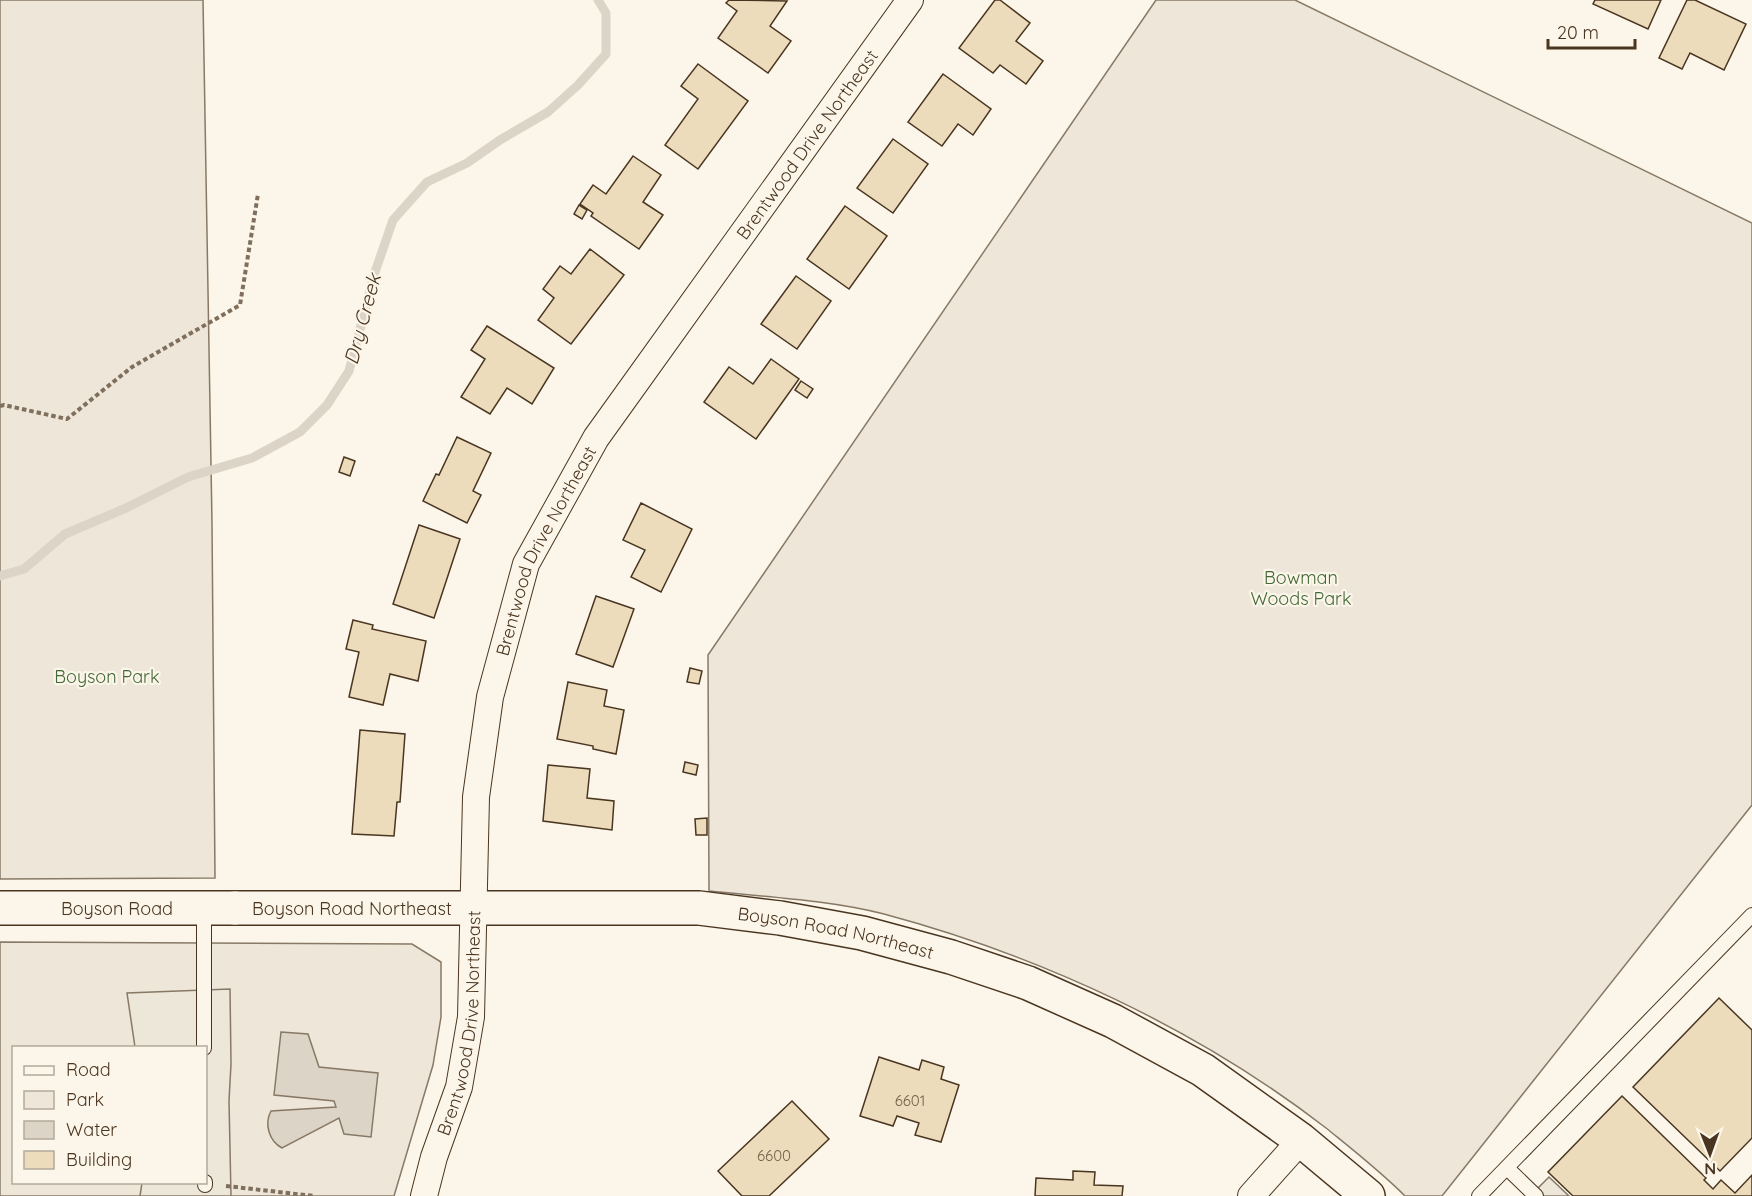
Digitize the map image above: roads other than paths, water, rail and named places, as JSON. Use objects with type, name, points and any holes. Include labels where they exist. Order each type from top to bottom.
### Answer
[{"type":"main road","name":"Boyson Road","points":[[0,908],[219,908]]},
{"type":"main road","name":"Boyson Road Northeast","points":[[219,908],[699,908],[780,918],[862,933],[951,957],[1028,983],[1113,1021],[1203,1070],[1301,1140],[1368,1196]]},
{"type":"street","name":"Brentwood Drive Northeast","points":[[424,1196],[434,1157],[459,1087],[471,1017],[476,797],[490,697],[526,564],[596,438],[910,0]]},
{"type":"street","points":[[1251,1196],[1301,1140]]},
{"type":"lane","points":[[204,1046],[219,908]]},
{"type":"lane","points":[[1479,1196],[1752,915]]},
{"type":"lane","points":[[1507,1168],[1536,1196]]},
{"type":"water","points":[[281,1032],[308,1034],[319,1067],[378,1073],[371,1137],[344,1134],[339,1118],[282,1148],[274,1141],[268,1127],[271,1111],[336,1107],[334,1101],[274,1095]]},
{"type":"waterway","name":"Dry Creek","points":[[0,576],[24,569],[65,534],[126,508],[188,477],[252,458],[300,432],[327,405],[349,371],[375,272],[393,220],[427,182],[467,163],[500,140],[548,112],[578,85],[606,54],[606,13],[598,0]]},
{"type":"park label","name":"Bowman Woods Park","points":[[1301,587]]},
{"type":"park label","name":"Boyson Park","points":[[107,676]]}]
